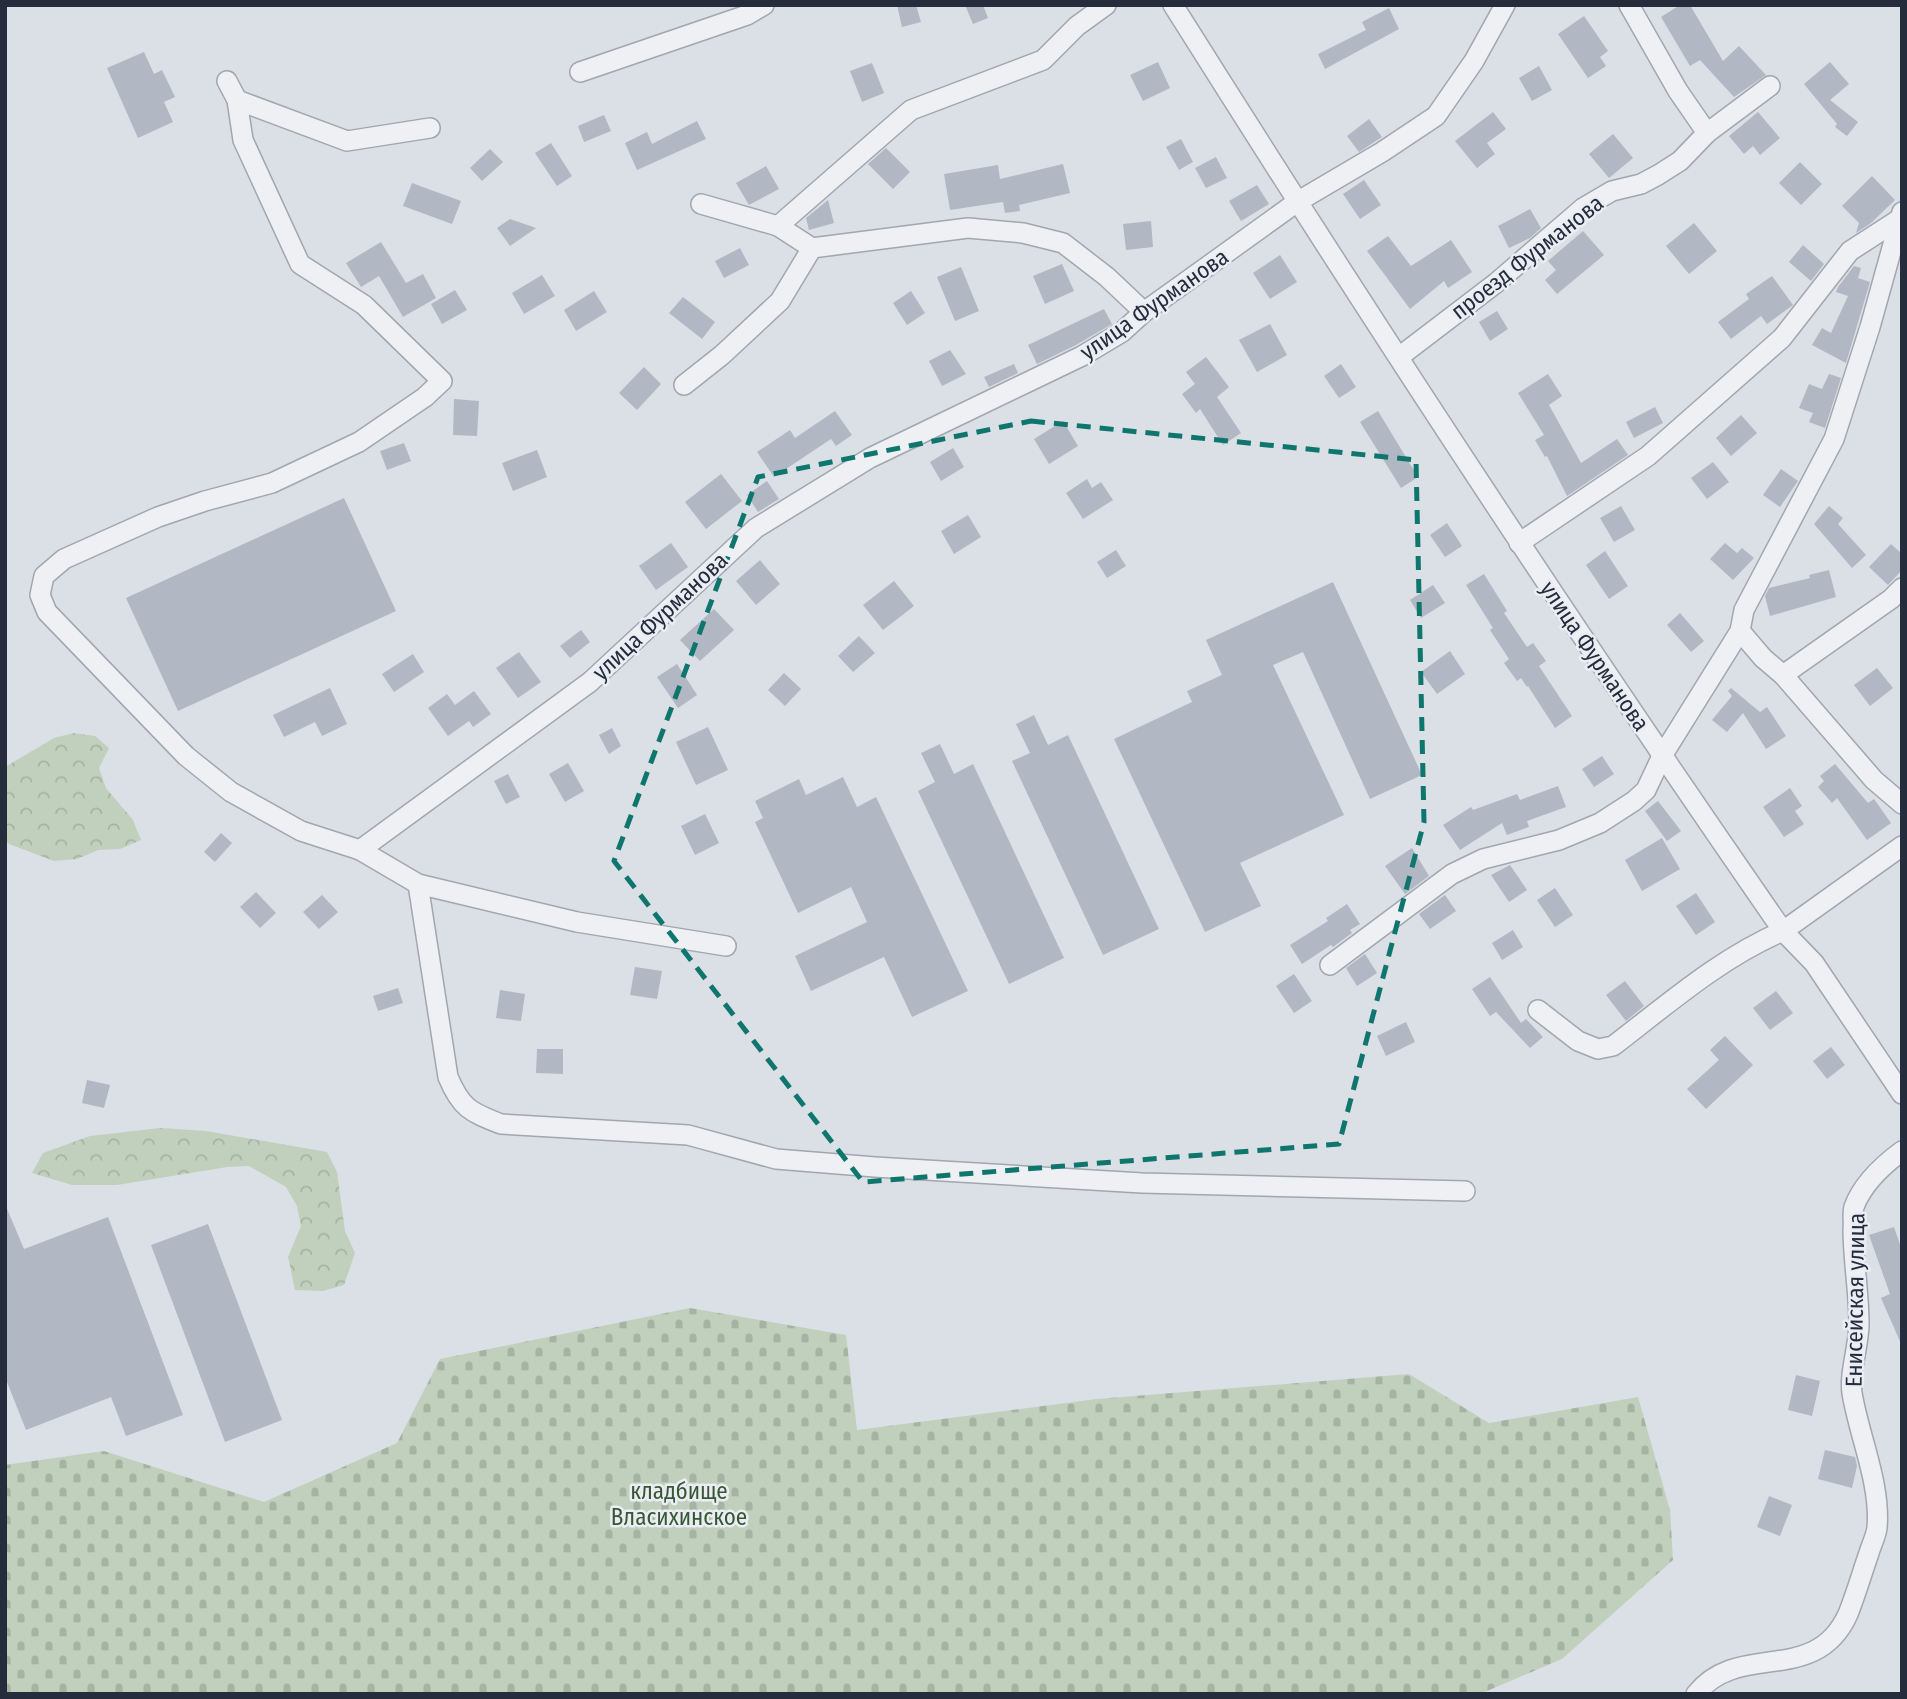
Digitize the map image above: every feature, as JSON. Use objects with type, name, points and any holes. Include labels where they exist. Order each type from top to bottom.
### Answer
[{"type":"street","points":[[580,72],[747,15],[764,5]]},
{"type":"street","points":[[778,226],[912,110],[1043,60],[1077,26],[1106,5]]},
{"type":"street","name":"улица Фурманова","points":[[1173,5],[1518,543],[1783,931],[1814,963],[1902,1094]]},
{"type":"street","points":[[1297,202],[1382,152],[1436,116],[1474,61],[1505,5]]},
{"type":"street","points":[[1629,5],[1678,91],[1707,133]]},
{"type":"street","points":[[228,81],[237,100],[243,140],[300,264],[365,305],[442,382],[425,397],[359,442],[272,483],[158,517],[64,559],[44,576],[40,595],[47,612],[186,756],[231,792],[301,831],[360,850],[418,884],[577,922],[726,946]]},
{"type":"street","name":"проезд Фурманова","points":[[1399,357],[1496,283],[1583,208],[1612,191],[1642,184],[1680,161],[1707,133],[1770,86]]},
{"type":"street","points":[[237,100],[347,141],[430,128]]},
{"type":"street","name":"улица Фурманова","points":[[360,850],[590,682],[756,528],[870,458],[1082,356],[1122,332],[1144,312],[1297,202]]},
{"type":"street","points":[[701,204],[778,226],[812,248],[968,228],[1023,233],[1063,243],[1107,277],[1144,312]]},
{"type":"street","points":[[1518,543],[1648,456],[1782,338],[1850,251],[1900,216]]},
{"type":"street","points":[[1330,965],[1452,874],[1483,859],[1559,840],[1600,822],[1634,801],[1646,790],[1662,756],[1740,631],[1744,610],[1835,439],[1870,327],[1900,216]]},
{"type":"street","points":[[684,385],[722,355],[780,301],[812,248]]},
{"type":"street","points":[[1783,675],[1891,599],[1902,588]]},
{"type":"street","points":[[1740,631],[1763,658],[1783,675],[1874,780],[1902,804]]},
{"type":"street","points":[[1538,1010],[1577,1041],[1598,1049],[1614,1046],[1717,966],[1752,944],[1783,931],[1902,846]]},
{"type":"street","points":[[418,884],[448,1077],[463,1105],[472,1113],[500,1124],[688,1135],[776,1159],[875,1167],[1142,1183],[1465,1191]]},
{"type":"street","name":"Енисейская улица","points":[[1696,1694],[1718,1674],[1812,1653],[1828,1643],[1847,1616],[1877,1529],[1873,1485],[1851,1389],[1859,1324],[1853,1245],[1854,1208],[1871,1180],[1902,1151]]},
{"type":"highlighted area","points":[[1031,421],[1416,460],[1424,822],[1339,1144],[863,1182],[614,861],[758,477]]},
{"type":"green space","points":[[74,733],[95,736],[109,748],[99,768],[106,788],[133,820],[141,840],[120,849],[98,850],[77,859],[54,861],[9,844],[5,840],[5,767],[54,738]]},
{"type":"green space","points":[[160,1128],[206,1131],[327,1152],[337,1172],[345,1231],[355,1253],[344,1285],[323,1291],[295,1290],[288,1257],[301,1226],[297,1206],[286,1187],[249,1166],[227,1167],[117,1185],[72,1185],[32,1173],[43,1153],[90,1136]]},
{"type":"green space","name":"кладбище Власихинское","points":[[690,1308],[846,1335],[857,1430],[1097,1399],[1409,1374],[1489,1423],[1638,1397],[1670,1510],[1673,1560],[1562,1659],[1480,1694],[5,1694],[5,1465],[104,1451],[264,1502],[397,1443],[440,1359]]},
{"type":"building","points":[[897,5],[916,5],[921,22],[902,27]]},
{"type":"building","points":[[965,5],[983,5],[988,18],[973,24]]},
{"type":"building","points":[[1680,5],[1690,5],[1723,61],[1739,46],[1766,75],[1734,97],[1700,60],[1690,66],[1661,17]]},
{"type":"building","points":[[1389,8],[1399,29],[1325,69],[1318,54],[1366,30],[1362,22]]},
{"type":"building","points":[[1584,16],[1608,51],[1600,57],[1606,66],[1588,78],[1558,34]]},
{"type":"building","points":[[144,52],[154,74],[162,70],[175,97],[164,102],[173,122],[138,138],[107,68]]},
{"type":"building","points":[[1158,62],[1170,88],[1143,101],[1130,75]]},
{"type":"building","points":[[1830,62],[1849,84],[1830,100],[1858,122],[1847,136],[1835,127],[1837,124],[1804,84]]},
{"type":"building","points":[[872,63],[884,93],[862,102],[850,71]]},
{"type":"building","points":[[1539,66],[1552,90],[1532,101],[1519,78]]},
{"type":"building","points":[[1493,112],[1506,129],[1487,143],[1495,154],[1477,168],[1455,141]]},
{"type":"building","points":[[1758,112],[1780,138],[1760,155],[1753,146],[1744,154],[1729,136]]},
{"type":"building","points":[[604,115],[611,131],[584,142],[578,126]]},
{"type":"building","points":[[1369,119],[1382,137],[1359,152],[1347,136]]},
{"type":"building","points":[[697,121],[706,139],[637,170],[625,143],[647,132],[652,144]]},
{"type":"building","points":[[1613,134],[1633,158],[1609,178],[1589,154]]},
{"type":"building","points":[[1181,139],[1193,162],[1179,170],[1166,147]]},
{"type":"building","points":[[551,143],[572,176],[557,186],[535,153]]},
{"type":"building","points":[[886,148],[910,172],[893,189],[868,164]]},
{"type":"building","points":[[490,149],[503,162],[482,181],[470,168]]},
{"type":"building","points":[[1216,157],[1227,178],[1206,188],[1195,168]]},
{"type":"building","points":[[1800,162],[1822,184],[1801,205],[1779,183]]},
{"type":"building","points":[[1063,164],[1070,193],[1019,205],[1020,211],[1005,213],[1003,202],[950,210],[944,174],[998,165],[1000,179]]},
{"type":"building","points":[[766,166],[779,189],[749,205],[736,183]]},
{"type":"building","points":[[1872,176],[1895,200],[1856,233],[1859,223],[1842,206]]},
{"type":"building","points":[[1364,180],[1381,205],[1360,219],[1343,194]]},
{"type":"building","points":[[412,183],[461,201],[452,224],[403,206]]},
{"type":"building","points":[[1257,185],[1269,204],[1241,221],[1229,201]]},
{"type":"building","points":[[828,200],[834,223],[809,230],[806,218]]},
{"type":"building","points":[[1530,209],[1541,228],[1530,238],[1509,248],[1498,226]]},
{"type":"building","points":[[510,219],[536,228],[510,246],[497,228]]},
{"type":"building","points":[[1151,221],[1153,247],[1126,250],[1123,224]]},
{"type":"building","points":[[1694,223],[1717,251],[1689,274],[1666,246]]},
{"type":"building","points":[[1583,231],[1604,255],[1557,294],[1545,280],[1556,270],[1548,261]]},
{"type":"building","points":[[1388,236],[1411,266],[1451,240],[1472,272],[1448,288],[1444,281],[1410,309],[1367,251]]},
{"type":"building","points":[[381,242],[406,283],[423,274],[436,298],[403,317],[379,276],[361,287],[346,263]]},
{"type":"building","points":[[1803,245],[1824,264],[1811,281],[1789,262]]},
{"type":"building","points":[[740,248],[749,265],[724,278],[715,261]]},
{"type":"building","points":[[1280,255],[1297,282],[1270,299],[1253,273]]},
{"type":"building","points":[[1062,264],[1074,291],[1045,304],[1033,276]]},
{"type":"building","points":[[1854,266],[1861,268],[1858,278],[1870,282],[1846,363],[1812,345],[1822,328],[1831,333],[1848,296],[1836,292]]},
{"type":"building","points":[[961,267],[979,311],[955,321],[937,277]]},
{"type":"building","points":[[542,275],[555,296],[524,314],[512,293]]},
{"type":"building","points":[[1772,276],[1793,305],[1767,324],[1761,316],[1731,339],[1718,322],[1749,299],[1746,294]]},
{"type":"building","points":[[455,290],[467,310],[442,324],[431,304]]},
{"type":"building","points":[[594,291],[607,312],[576,331],[564,310]]},
{"type":"building","points":[[911,291],[925,313],[907,325],[893,303]]},
{"type":"building","points":[[683,297],[715,322],[702,339],[669,313]]},
{"type":"building","points":[[1104,309],[1112,324],[1037,364],[1028,345]]},
{"type":"building","points":[[1497,311],[1508,329],[1490,341],[1479,322]]},
{"type":"building","points":[[1270,324],[1287,355],[1257,372],[1239,340]]},
{"type":"building","points":[[950,350],[966,374],[942,386],[929,361]]},
{"type":"building","points":[[1206,357],[1229,387],[1217,397],[1241,433],[1223,445],[1200,409],[1196,413],[1182,394],[1195,384],[1186,372]]},
{"type":"building","points":[[1014,364],[1018,373],[989,387],[984,377]]},
{"type":"building","points":[[1341,364],[1356,387],[1339,398],[1324,376]]},
{"type":"building","points":[[644,367],[661,384],[637,410],[619,393]]},
{"type":"building","points":[[1548,374],[1562,396],[1549,405],[1581,463],[1617,439],[1628,455],[1567,496],[1547,456],[1545,457],[1535,440],[1544,435],[1518,393]]},
{"type":"building","points":[[1829,374],[1841,378],[1825,428],[1809,422],[1813,413],[1799,408],[1809,384],[1822,389]]},
{"type":"building","points":[[454,399],[479,401],[477,436],[453,435]]},
{"type":"building","points":[[1655,407],[1663,423],[1634,438],[1626,422]]},
{"type":"building","points":[[835,411],[852,435],[836,446],[831,439],[774,477],[757,452],[790,430],[795,438]]},
{"type":"building","points":[[1378,411],[1418,477],[1401,488],[1360,422]]},
{"type":"building","points":[[1741,415],[1757,433],[1731,456],[1716,438]]},
{"type":"building","points":[[1063,421],[1078,446],[1049,464],[1034,439]]},
{"type":"building","points":[[404,443],[411,461],[387,470],[380,451]]},
{"type":"building","points":[[953,448],[964,467],[941,481],[930,462]]},
{"type":"building","points":[[537,450],[547,477],[513,491],[502,463]]},
{"type":"building","points":[[1713,462],[1729,482],[1707,499],[1691,478]]},
{"type":"building","points":[[1781,469],[1798,481],[1780,507],[1763,495]]},
{"type":"building","points":[[721,474],[742,501],[706,529],[685,502]]},
{"type":"building","points":[[1087,479],[1092,488],[1101,482],[1113,500],[1083,519],[1066,493]]},
{"type":"building","points":[[767,481],[779,499],[758,512],[747,495]]},
{"type":"building","points":[[344,498],[396,611],[178,711],[126,598]]},
{"type":"building","points":[[1621,506],[1635,530],[1614,542],[1600,518]]},
{"type":"building","points":[[1829,506],[1843,518],[1838,524],[1866,555],[1852,568],[1814,524]]},
{"type":"building","points":[[968,515],[981,537],[954,554],[941,531]]},
{"type":"building","points":[[1447,523],[1462,546],[1445,557],[1430,535]]},
{"type":"building","points":[[671,543],[688,567],[656,590],[639,566]]},
{"type":"building","points":[[1725,543],[1737,553],[1742,548],[1754,558],[1733,580],[1710,559]]},
{"type":"building","points":[[1891,544],[1902,554],[1902,570],[1888,585],[1869,567]]},
{"type":"building","points":[[1116,550],[1126,566],[1107,578],[1097,562]]},
{"type":"building","points":[[1605,551],[1628,586],[1609,599],[1586,565]]},
{"type":"building","points":[[760,560],[780,584],[756,605],[736,581]]},
{"type":"building","points":[[1829,570],[1836,597],[1770,616],[1765,596],[1769,588],[1810,578],[1809,575]]},
{"type":"building","points":[[1484,574],[1507,611],[1504,613],[1527,647],[1533,643],[1546,661],[1539,666],[1572,716],[1555,728],[1528,686],[1521,678],[1517,681],[1504,663],[1509,659],[1466,585]]},
{"type":"building","points":[[894,581],[914,606],[883,630],[863,605]]},
{"type":"building","points":[[1333,582],[1422,775],[1370,799],[1303,652],[1273,665],[1344,815],[1240,863],[1261,906],[1205,932],[1114,739],[1192,702],[1187,691],[1222,675],[1206,640]]},
{"type":"building","points":[[1433,585],[1445,603],[1421,618],[1410,600]]},
{"type":"building","points":[[714,609],[734,630],[700,661],[680,640]]},
{"type":"building","points":[[1680,613],[1704,641],[1691,652],[1667,625]]},
{"type":"building","points":[[581,630],[590,642],[570,658],[560,646]]},
{"type":"building","points":[[859,636],[875,653],[853,672],[838,656]]},
{"type":"building","points":[[1450,651],[1465,674],[1437,694],[1421,672]]},
{"type":"building","points":[[519,652],[541,682],[518,698],[496,668]]},
{"type":"building","points":[[413,654],[424,672],[394,692],[382,674]]},
{"type":"building","points":[[677,664],[697,695],[678,708],[657,677]]},
{"type":"building","points":[[1877,668],[1893,688],[1870,706],[1854,685]]},
{"type":"building","points":[[784,673],[801,689],[785,706],[768,690]]},
{"type":"building","points":[[330,688],[347,724],[322,736],[315,722],[284,737],[273,715]]},
{"type":"building","points":[[1731,688],[1760,712],[1767,707],[1786,736],[1766,749],[1743,713],[1727,732],[1712,720],[1732,696],[1728,691]]},
{"type":"building","points":[[474,691],[491,714],[473,727],[469,721],[448,736],[428,708],[447,694],[455,705]]},
{"type":"building","points":[[1034,715],[1048,745],[1068,735],[1159,929],[1103,955],[1012,761],[1030,753],[1016,724]]},
{"type":"building","points":[[708,727],[728,770],[696,785],[676,742]]},
{"type":"building","points":[[612,728],[621,746],[609,754],[599,735]]},
{"type":"building","points":[[940,744],[954,774],[973,764],[1064,958],[1009,984],[918,791],[935,782],[921,753]]},
{"type":"building","points":[[1602,756],[1614,774],[1594,787],[1582,769]]},
{"type":"building","points":[[568,763],[584,791],[565,802],[549,774]]},
{"type":"building","points":[[1835,764],[1868,803],[1874,799],[1891,823],[1867,840],[1837,798],[1832,803],[1818,787],[1824,781],[1820,776]]},
{"type":"building","points":[[508,774],[520,797],[506,804],[494,781]]},
{"type":"building","points":[[843,777],[857,807],[876,797],[968,991],[912,1017],[884,957],[811,991],[795,956],[867,922],[851,887],[798,913],[755,822],[763,818],[755,801],[799,779],[806,795]]},
{"type":"building","points":[[1558,786],[1566,807],[1527,821],[1529,827],[1507,835],[1502,823],[1460,850],[1443,825],[1471,807],[1473,810],[1517,794],[1520,800]]},
{"type":"building","points":[[1790,788],[1802,806],[1795,811],[1804,824],[1784,837],[1763,807]]},
{"type":"building","points":[[1658,801],[1681,831],[1667,841],[1645,811]]},
{"type":"building","points":[[705,814],[719,843],[695,855],[681,826]]},
{"type":"building","points":[[221,833],[232,843],[215,862],[204,852]]},
{"type":"building","points":[[1662,838],[1680,869],[1642,891],[1625,860]]},
{"type":"building","points":[[1412,848],[1429,876],[1405,894],[1385,866]]},
{"type":"building","points":[[1510,865],[1527,890],[1509,902],[1491,875]]},
{"type":"building","points":[[1555,888],[1573,915],[1555,927],[1537,900]]},
{"type":"building","points":[[256,892],[276,913],[260,928],[240,907]]},
{"type":"building","points":[[1696,893],[1715,922],[1696,935],[1676,906]]},
{"type":"building","points":[[322,895],[338,912],[319,929],[303,912]]},
{"type":"building","points":[[1445,895],[1456,911],[1430,929],[1419,914]]},
{"type":"building","points":[[1347,904],[1360,924],[1333,947],[1331,945],[1302,964],[1290,945],[1328,921],[1326,918]]},
{"type":"building","points":[[1513,930],[1523,947],[1502,960],[1492,943]]},
{"type":"building","points":[[1365,954],[1377,973],[1357,986],[1346,968]]},
{"type":"building","points":[[635,967],[662,971],[657,999],[630,995]]},
{"type":"building","points":[[1294,974],[1312,1001],[1294,1013],[1276,986]]},
{"type":"building","points":[[1490,977],[1521,1023],[1526,1019],[1543,1037],[1530,1048],[1496,1012],[1490,1016],[1472,989]]},
{"type":"building","points":[[1625,981],[1644,1006],[1626,1021],[1606,995]]},
{"type":"building","points":[[398,988],[403,1003],[378,1011],[373,996]]},
{"type":"building","points":[[500,990],[525,994],[521,1021],[496,1018]]},
{"type":"building","points":[[1776,991],[1793,1013],[1770,1030],[1753,1008]]},
{"type":"building","points":[[1406,1022],[1415,1042],[1386,1056],[1377,1036]]},
{"type":"building","points":[[1725,1036],[1753,1065],[1706,1109],[1687,1089],[1719,1060],[1710,1050]]},
{"type":"building","points":[[1831,1047],[1845,1065],[1827,1079],[1813,1061]]},
{"type":"building","points":[[537,1049],[563,1049],[563,1074],[536,1073]]},
{"type":"building","points":[[87,1080],[110,1085],[104,1108],[82,1103]]},
{"type":"building","points":[[5,1204],[24,1249],[108,1217],[183,1415],[126,1436],[111,1397],[26,1430],[5,1377]]},
{"type":"building","points":[[208,1224],[282,1420],[225,1442],[151,1245]]},
{"type":"building","points":[[1894,1227],[1902,1250],[1902,1346],[1881,1298],[1890,1294],[1869,1235]]},
{"type":"building","points":[[1796,1375],[1820,1381],[1812,1416],[1788,1410]]},
{"type":"building","points":[[1825,1450],[1855,1457],[1857,1466],[1852,1488],[1818,1479]]},
{"type":"building","points":[[1769,1496],[1792,1505],[1780,1536],[1757,1527]]}]
